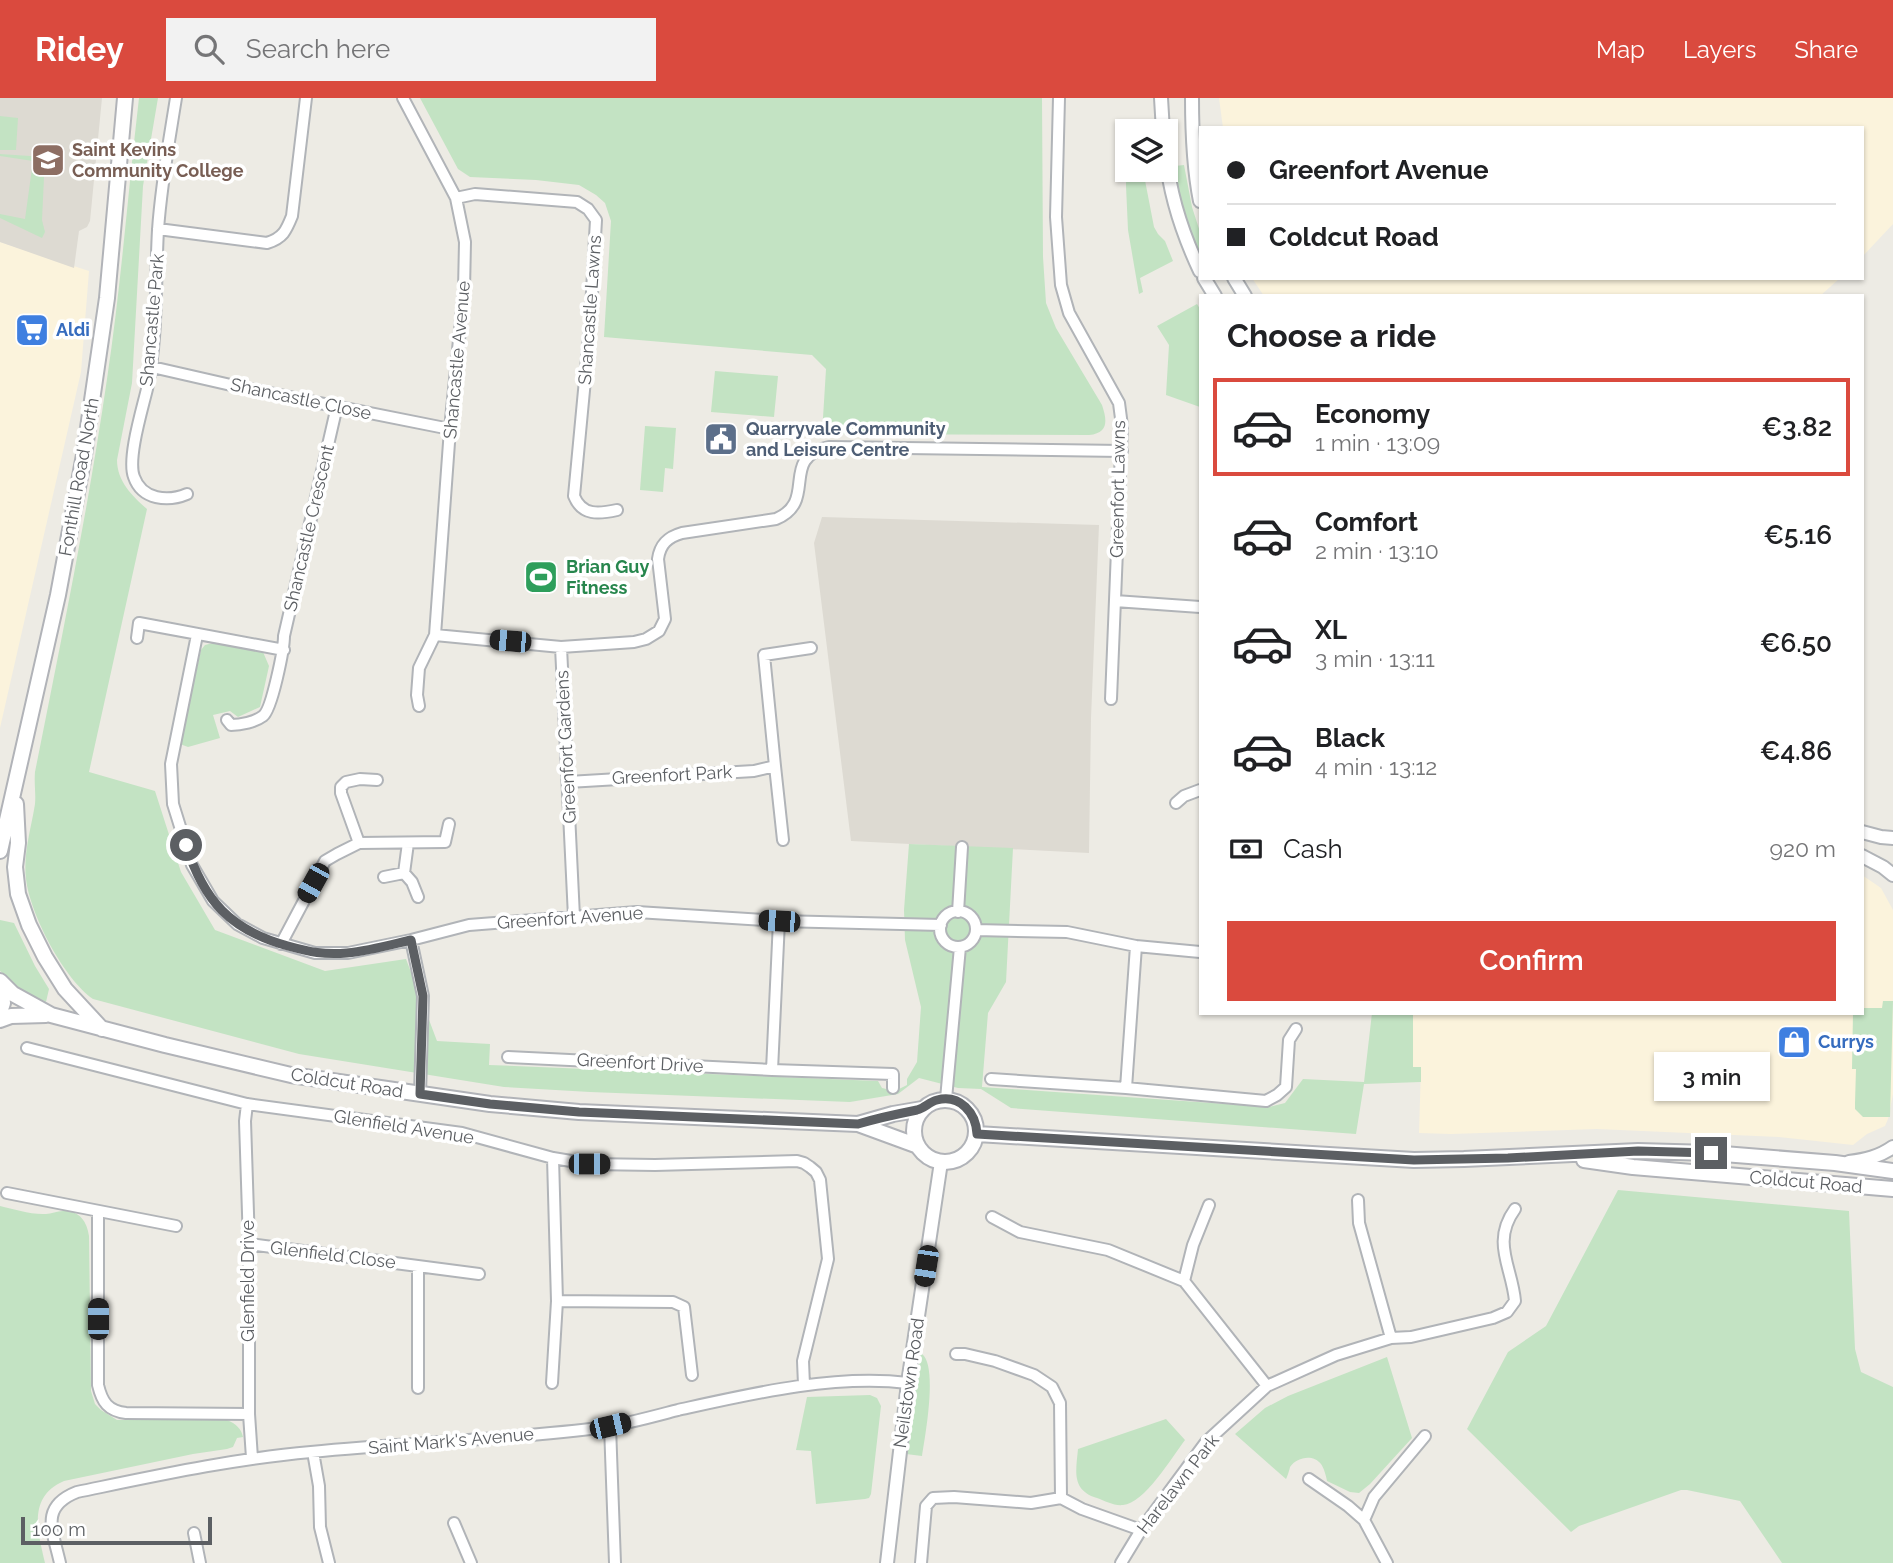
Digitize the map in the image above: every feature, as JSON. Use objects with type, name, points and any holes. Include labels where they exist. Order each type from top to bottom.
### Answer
[{"type":"main road","name":"Fonthill Road North","points":[[0,851],[58,595],[84,455],[107,298],[125,98]]},
{"type":"main road","points":[[15,785],[18,843],[15,867],[18,894],[29,925],[65,989],[102,1029]]},
{"type":"main road","points":[[0,983],[3,1003],[0,1012]]},
{"type":"main road","points":[[0,983],[20,999],[51,1015]]},
{"type":"main road","points":[[0,1020],[11,1016],[51,1015]]},
{"type":"main road","name":"Coldcut Road","points":[[51,1015],[291,1075],[490,1104],[579,1112],[858,1124],[918,1146],[923,1153],[941,1162]]},
{"type":"main road","points":[[941,1162],[955,1161],[967,1154],[977,1134],[971,1112],[960,1103],[946,1099]]},
{"type":"main road","name":"Coldcut Road","points":[[858,1124],[922,1109],[937,1100],[946,1099]]},
{"type":"main road","points":[[918,1146],[914,1129],[922,1109]]},
{"type":"main road","name":"Coldcut Road","points":[[977,1134],[1414,1160],[1656,1151],[1711,1153],[1835,1163],[1893,1171]]},
{"type":"main road","name":"Coldcut Road","points":[[1552,1156],[1633,1167],[1893,1189]]},
{"type":"street","name":"Shancastle Park","points":[[176,98],[161,190],[152,367],[131,465],[137,485],[146,494],[161,499],[187,494]]},
{"type":"street","points":[[158,229],[267,243],[285,234],[292,216],[306,98]]},
{"type":"street","name":"Shancastle Avenue","points":[[403,98],[456,198],[465,242],[464,290],[450,429],[435,635],[419,668],[419,706]]},
{"type":"street","name":"Greenfort Lawns","points":[[1059,98],[1056,217],[1061,285],[1069,313],[1119,403],[1122,426],[1111,698]]},
{"type":"street","points":[[1161,98],[1162,119]]},
{"type":"street","points":[[1192,98],[1192,142],[1199,196]]},
{"type":"street","points":[[1171,182],[1184,233],[1199,269]]},
{"type":"street","name":"Shancastle Lawns","points":[[456,198],[475,194],[577,202],[596,220],[590,327],[574,496],[583,509],[591,512],[617,510]]},
{"type":"street","name":"Shancastle Close","points":[[152,367],[450,429]]},
{"type":"street","name":"Shancastle Crescent","points":[[227,720],[231,725],[239,725],[265,715],[270,702],[284,650],[284,636],[337,406]]},
{"type":"street","name":"Greenfort Gardens","points":[[574,917],[561,647],[634,642],[659,631],[665,619],[659,551],[671,536],[776,519],[785,515],[795,504],[803,464],[810,455],[829,447],[1122,451]]},
{"type":"street","points":[[1115,601],[1199,607]]},
{"type":"street","points":[[136,638],[139,623],[284,650]]},
{"type":"street","name":"Greenfort Avenue","points":[[197,635],[171,764],[173,804],[192,864],[213,901],[237,924],[263,938],[315,953],[348,953],[470,925],[637,912],[779,921],[941,925]]},
{"type":"street","points":[[435,635],[561,647]]},
{"type":"street","points":[[783,839],[764,655],[811,648]]},
{"type":"street","name":"Greenfort Park","points":[[568,782],[754,771],[775,766]]},
{"type":"street","points":[[359,843],[341,787],[346,782],[360,779],[377,780]]},
{"type":"street","points":[[1176,803],[1184,796],[1199,790]]},
{"type":"street","points":[[281,944],[325,861],[359,843],[445,842],[449,824]]},
{"type":"street","points":[[1864,833],[1893,838]]},
{"type":"street","points":[[408,843],[404,873],[412,882],[418,897]]},
{"type":"street","points":[[958,912],[962,847]]},
{"type":"street","points":[[1864,857],[1893,875]]},
{"type":"street","points":[[384,877],[404,873]]},
{"type":"street","points":[[958,912],[969,915],[976,930],[973,940],[960,947],[949,945],[945,941],[941,925],[947,915],[958,912]]},
{"type":"street","points":[[772,1070],[779,921]]},
{"type":"street","points":[[976,930],[1067,932],[1136,946],[1199,952]]},
{"type":"street","points":[[411,940],[423,996],[420,1094]]},
{"type":"street","points":[[1126,1088],[1136,946]]},
{"type":"street","points":[[946,1099],[960,947]]},
{"type":"street","points":[[991,1079],[1266,1101],[1277,1096],[1286,1087],[1289,1040],[1296,1029]]},
{"type":"street","name":"Glenfield Avenue","points":[[27,1048],[247,1104],[462,1133],[553,1158],[589,1164],[804,1163],[817,1172],[822,1187],[828,1259],[803,1361],[804,1385]]},
{"type":"street","name":"Greenfort Drive","points":[[508,1056],[893,1074],[893,1088]]},
{"type":"street","name":"Glenfield Drive","points":[[247,1104],[245,1121],[249,1244],[249,1414],[252,1458]]},
{"type":"street","points":[[1835,1163],[1869,1159],[1893,1147]]},
{"type":"street","points":[[552,1383],[557,1301],[553,1158]]},
{"type":"street","name":"Neilstown Road","points":[[887,1563],[908,1383],[941,1162]]},
{"type":"street","points":[[6,1193],[176,1226]]},
{"type":"street","points":[[1358,1200],[1359,1223],[1391,1338]]},
{"type":"street","points":[[1184,1281],[1193,1245],[1209,1205]]},
{"type":"street","name":"Harelawn Park","points":[[1121,1563],[1140,1530],[1206,1442],[1267,1386],[1336,1354],[1391,1338],[1412,1337],[1493,1318],[1507,1312],[1515,1301],[1503,1244],[1506,1221],[1515,1209]]},
{"type":"street","points":[[98,1211],[98,1385],[106,1405],[126,1413],[249,1414]]},
{"type":"street","points":[[992,1217],[1020,1232],[1108,1250],[1184,1281],[1267,1386]]},
{"type":"street","name":"Glenfield Close","points":[[249,1244],[479,1274]]},
{"type":"street","name":"Glenfield Close","points":[[418,1266],[418,1388]]},
{"type":"street","points":[[557,1301],[673,1302],[684,1307],[692,1375]]},
{"type":"street","points":[[956,1354],[995,1361],[1034,1375],[1052,1387],[1060,1403],[1061,1498]]},
{"type":"street","name":"Saint Mark's Avenue","points":[[60,1563],[51,1518],[56,1504],[64,1497],[77,1492],[252,1458],[610,1426],[804,1385],[884,1381],[908,1383]]},
{"type":"street","points":[[610,1426],[613,1562]]},
{"type":"street","points":[[1364,1520],[1374,1497],[1425,1436]]},
{"type":"street","points":[[313,1452],[320,1494],[320,1527],[329,1563]]},
{"type":"street","points":[[1309,1479],[1364,1520],[1387,1563]]},
{"type":"street","points":[[921,1563],[926,1506],[933,1499],[954,1497],[1031,1503],[1061,1498],[1082,1509],[1140,1530]]},
{"type":"street","points":[[454,1523],[471,1563]]},
{"type":"street","points":[[194,1533],[200,1563]]},
{"type":"shaded area","name":"Saint Kevins Community College","points":[[0,98],[102,98],[90,221],[87,227],[79,231],[74,268],[0,242]]},
{"type":"shaded area","points":[[1219,98],[1893,98],[1893,224],[1864,255],[1864,126],[1223,126]]},
{"type":"shaded area","points":[[0,242],[89,271],[81,372],[0,728]]},
{"type":"shaded area","points":[[1253,280],[1838,280],[1822,294],[1263,294]]},
{"type":"shaded area","points":[[822,517],[1099,525],[1091,718],[1089,853],[851,841],[814,543]]},
{"type":"shaded area","points":[[1864,876],[1881,888],[1893,910],[1893,1094],[1885,1126],[1867,1134],[1853,1145],[1779,1137],[1597,1129],[1419,1133],[1421,1067],[1413,1067],[1413,1015],[1864,1015]]},
{"type":"green space","points":[[139,98],[158,98],[143,186],[132,383],[117,460],[123,481],[147,509],[89,772],[155,791],[181,872],[215,930],[325,971],[406,959],[437,1041],[490,1044],[489,1065],[878,1081],[882,1088],[895,1091],[907,1085],[907,1079],[917,1062],[921,1007],[905,940],[904,910],[909,844],[1013,848],[1006,982],[988,1013],[982,1087],[1269,1107],[1285,1103],[1303,1079],[1364,1082],[1372,1015],[1413,1015],[1413,1067],[1421,1067],[1421,1082],[1364,1084],[1356,1134],[1011,1108],[981,1089],[958,1088],[919,1078],[898,1094],[850,1102],[504,1087],[299,1054],[93,999],[71,977],[41,927],[29,893],[26,860],[35,804],[35,772],[100,428]]},
{"type":"green space","points":[[420,98],[1042,98],[1043,257],[1046,303],[1056,328],[1102,405],[1105,425],[1100,432],[1089,435],[822,434],[826,369],[812,355],[604,337],[611,221],[605,203],[579,185],[470,177],[458,169]]},
{"type":"green space","points":[[0,116],[18,118],[16,150],[0,150]]},
{"type":"green space","points":[[0,154],[45,157],[42,220],[45,232],[42,238],[0,218],[0,214],[25,219],[33,161]]},
{"type":"green space","points":[[1184,165],[1199,229],[1199,253],[1187,223],[1178,189],[1178,166]]},
{"type":"green space","points":[[1126,182],[1145,182],[1154,227],[1165,241],[1173,261],[1140,278],[1143,292],[1139,294],[1128,230]]},
{"type":"green space","points":[[1197,304],[1199,307],[1199,407],[1166,395],[1169,345],[1157,326]]},
{"type":"green space","points":[[715,371],[778,376],[774,417],[711,412]]},
{"type":"green space","points":[[645,426],[676,428],[673,469],[665,468],[663,492],[640,490]]},
{"type":"green space","points":[[213,643],[263,652],[269,666],[260,707],[238,717],[230,711],[213,715],[220,738],[188,747],[180,744],[201,650],[205,645]]},
{"type":"green space","points":[[0,920],[14,923],[49,989],[46,1002],[20,990],[0,971]]},
{"type":"green space","points":[[1883,1001],[1893,1001],[1890,1117],[1863,1117],[1855,1109],[1856,1069],[1852,1069],[1853,1015],[1864,1015],[1864,1008],[1882,1008]]},
{"type":"green space","points":[[1618,1190],[1849,1211],[1855,1349],[1861,1372],[1893,1387],[1893,1563],[1782,1563],[1740,1501],[1687,1490],[1579,1526],[1571,1532],[1467,1429],[1508,1352],[1546,1326]]},
{"type":"green space","points":[[0,1206],[40,1214],[74,1212],[86,1226],[89,1236],[91,1391],[95,1404],[101,1410],[117,1420],[227,1420],[238,1427],[243,1437],[237,1438],[233,1447],[227,1449],[64,1481],[52,1488],[44,1496],[38,1516],[45,1563],[0,1563]]},
{"type":"green space","points":[[922,1354],[927,1361],[930,1387],[922,1456],[906,1454],[919,1356]]},
{"type":"green space","points":[[1387,1357],[1412,1438],[1359,1493],[1350,1492],[1327,1481],[1321,1464],[1310,1458],[1293,1464],[1286,1479],[1235,1434],[1265,1408],[1288,1396]]},
{"type":"green space","points":[[870,1395],[877,1398],[881,1406],[871,1494],[865,1499],[816,1504],[811,1451],[796,1450],[807,1397]]},
{"type":"green space","points":[[1166,1419],[1185,1440],[1140,1497],[1131,1503],[1116,1505],[1083,1490],[1077,1479],[1078,1449]]},
{"type":"place","name":"Saint Kevins Community College","points":[[48,160]]},
{"type":"place","name":"Aldi","points":[[32,330]]},
{"type":"place","name":"Quarryvale Community and Leisure Centre","points":[[721,439]]},
{"type":"place","name":"Brian Guy Fitness","points":[[541,577]]},
{"type":"place","name":"Currys","points":[[1794,1042]]},
{"type":"route","points":[[186,845],[192,864],[213,901],[237,924],[263,938],[315,953],[348,953],[411,940],[423,996],[420,1094],[579,1112],[858,1124],[922,1109],[937,1100],[946,1099],[960,1103],[971,1112],[977,1134],[1414,1160],[1638,1151],[1711,1153]]}]
